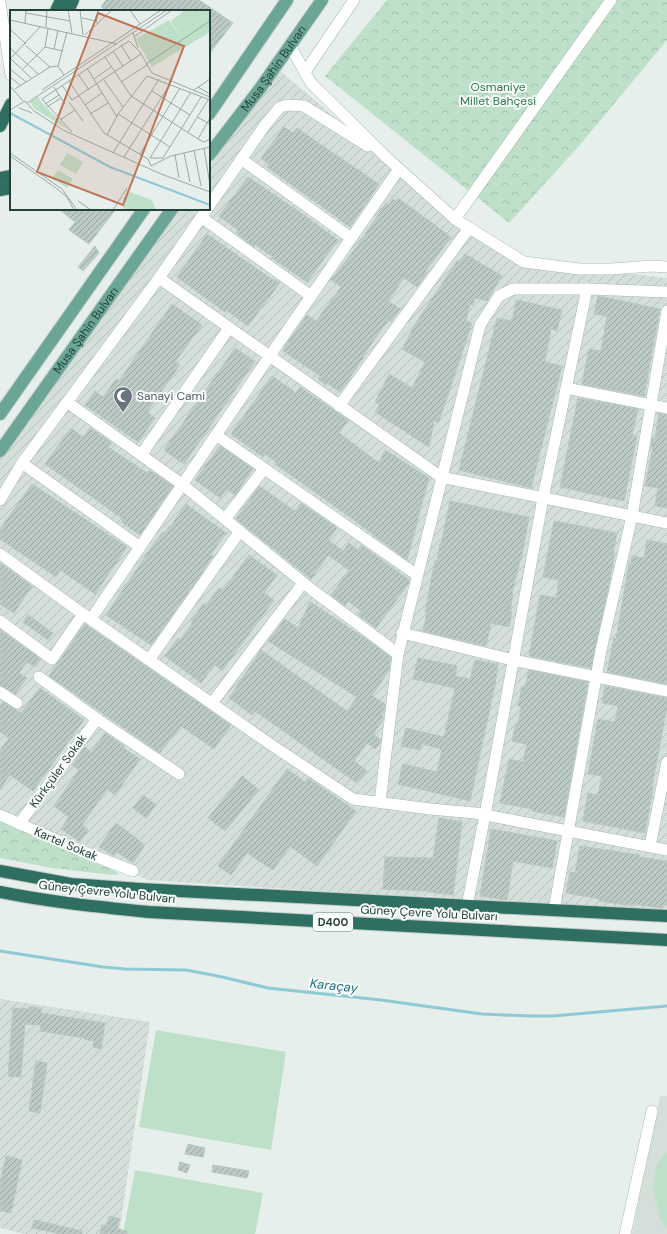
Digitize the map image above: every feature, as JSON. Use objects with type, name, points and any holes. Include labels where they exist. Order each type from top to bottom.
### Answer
[{"type":"highway","points":[[56,10],[61,0]]},
{"type":"highway","points":[[68,10],[73,0]]},
{"type":"highway","points":[[0,126],[10,106]]},
{"type":"highway","points":[[0,178],[10,176]]},
{"type":"highway","points":[[0,190],[10,188]]},
{"type":"highway","name":"Güney Çevre Yolu Bulvarı","points":[[0,871],[35,879],[78,884],[667,916]]},
{"type":"highway","name":"Güney Çevre Yolu Bulvarı","points":[[0,892],[70,904],[149,912],[667,940]]},
{"type":"main road","points":[[210,113],[287,0]]},
{"type":"main road","name":"Musa Şahin Bulvarı","points":[[210,155],[260,90],[322,0]]},
{"type":"main road","name":"Musa Şahin Bulvarı","points":[[0,414],[143,210]]},
{"type":"main road","name":"Musa Şahin Bulvarı","points":[[0,451],[171,210]]},
{"type":"street","points":[[305,72],[354,0]]},
{"type":"street","points":[[455,219],[611,0]]},
{"type":"street","points":[[0,3],[4,61],[10,73]]},
{"type":"street","points":[[291,44],[293,51],[311,83],[386,157],[455,219],[524,262],[579,269],[612,269],[650,266],[667,268]]},
{"type":"street","points":[[210,205],[265,125],[280,107],[288,105],[304,106],[386,157]]},
{"type":"street","points":[[241,160],[351,238]]},
{"type":"street","points":[[83,614],[91,619],[269,356],[399,169]]},
{"type":"street","points":[[0,500],[22,463],[159,278],[204,213],[311,296]]},
{"type":"street","points":[[339,406],[469,228]]},
{"type":"street","points":[[159,278],[441,477],[667,523]]},
{"type":"street","points":[[380,802],[398,654],[402,633],[480,325],[499,296],[513,289],[587,289],[667,292]]},
{"type":"street","points":[[467,906],[543,498],[587,289]]},
{"type":"street","points":[[554,910],[601,650],[632,516],[667,311]]},
{"type":"street","points":[[141,455],[229,328]]},
{"type":"street","points":[[566,388],[667,408]]},
{"type":"street","points":[[67,402],[183,485],[303,583],[398,654]]},
{"type":"street","points":[[216,435],[417,575]]},
{"type":"street","points":[[22,463],[140,547]]},
{"type":"street","points":[[225,519],[264,469]]},
{"type":"street","points":[[149,660],[240,531]]},
{"type":"street","points":[[0,554],[83,614],[270,744],[353,798],[485,815],[667,850]]},
{"type":"street","points":[[212,703],[303,583]]},
{"type":"street","points":[[0,620],[52,659],[83,614]]},
{"type":"street","points":[[402,633],[513,660],[596,678],[667,691]]},
{"type":"street","points":[[39,677],[97,719],[179,774]]},
{"type":"street","points":[[0,692],[17,703]]},
{"type":"street","name":"Kürkçüler Sokak","points":[[20,824],[97,719]]},
{"type":"street","points":[[650,846],[667,762]]},
{"type":"street","name":"Kartel Sokak","points":[[0,815],[133,871]]},
{"type":"street","points":[[625,1234],[652,1111]]},
{"type":"shaded area","points":[[279,70],[455,219],[524,262],[667,278],[667,911],[621,907],[594,908],[522,904],[475,899],[396,896],[148,880],[0,812],[0,453],[177,210],[210,210],[210,165]]},
{"type":"shaded area","points":[[0,999],[150,1022],[119,1234],[24,1234],[0,1228]]},
{"type":"shaded area","points":[[660,1096],[667,1096],[667,1234],[632,1234]]},
{"type":"green space","name":"Osmaniye Millet Bahçesi","points":[[387,0],[667,0],[667,40],[579,146],[509,223],[325,76]]},
{"type":"green space","points":[[0,819],[119,874],[113,875],[52,868],[0,858]]},
{"type":"green space","points":[[156,1030],[286,1052],[271,1150],[139,1127]]},
{"type":"green space","points":[[667,1152],[667,1229],[659,1217],[653,1186],[657,1164]]},
{"type":"green space","points":[[135,1170],[263,1193],[255,1234],[123,1234]]},
{"type":"building","points":[[106,0],[199,0],[233,23],[210,53],[210,10],[106,10],[101,7]]},
{"type":"building","points":[[284,127],[293,133],[297,128],[379,184],[350,227],[267,167],[269,164],[261,158]]},
{"type":"building","points":[[248,177],[338,240],[307,282],[254,244],[253,246],[236,233],[238,230],[219,216]]},
{"type":"building","points":[[398,198],[451,237],[425,272],[427,273],[417,287],[404,278],[388,301],[400,309],[391,322],[388,320],[340,392],[327,383],[326,385],[318,379],[320,376],[283,351],[307,315],[316,321],[341,287],[331,280],[358,245],[386,203],[389,205],[393,199],[396,201]]},
{"type":"building","points":[[60,210],[115,210],[89,244],[69,230],[75,222]]},
{"type":"building","points":[[207,234],[273,280],[274,279],[280,283],[248,326],[226,310],[225,312],[177,277]]},
{"type":"building","points":[[95,246],[99,253],[83,271],[78,267]]},
{"type":"building","points":[[465,254],[502,276],[487,301],[475,298],[473,305],[470,304],[466,321],[472,323],[439,422],[434,421],[429,447],[375,412],[380,404],[375,402],[389,374],[412,388],[425,362],[402,349],[416,323],[457,261],[460,262]]},
{"type":"building","points":[[598,296],[660,309],[644,396],[582,384],[589,349],[601,351],[607,316],[594,314]]},
{"type":"building","points":[[516,300],[562,310],[557,331],[551,329],[545,362],[562,366],[531,488],[459,470],[497,318],[512,321]]},
{"type":"building","points":[[172,304],[202,325],[175,362],[180,365],[147,412],[155,418],[138,442],[85,405],[95,391],[103,397],[116,379],[119,381]]},
{"type":"building","points":[[235,348],[255,361],[184,464],[164,450]]},
{"type":"building","points":[[272,376],[296,393],[300,387],[348,420],[339,433],[379,463],[385,450],[429,478],[407,560],[275,464],[276,462],[265,454],[263,457],[231,434]]},
{"type":"building","points":[[578,398],[638,409],[632,435],[637,436],[624,501],[560,487]]},
{"type":"building","points":[[659,413],[667,415],[667,508],[655,506],[658,488],[645,486],[653,448],[651,448],[652,439],[655,439]]},
{"type":"building","points":[[71,428],[83,437],[90,428],[112,443],[108,447],[147,473],[149,470],[173,486],[140,535],[121,522],[123,519],[45,464]]},
{"type":"building","points":[[220,446],[253,469],[235,495],[227,489],[220,498],[195,480]]},
{"type":"building","points":[[32,484],[127,547],[95,594],[60,570],[56,577],[0,539],[0,529]]},
{"type":"building","points":[[259,486],[295,511],[301,503],[337,528],[328,540],[343,551],[349,543],[358,550],[361,545],[409,580],[409,583],[376,628],[358,615],[361,611],[348,601],[345,606],[331,595],[349,570],[328,555],[311,579],[236,519]]},
{"type":"building","points":[[450,501],[529,517],[521,560],[512,594],[510,611],[512,612],[509,627],[491,623],[486,646],[423,631],[435,560],[437,561]]},
{"type":"building","points":[[186,504],[226,533],[211,554],[213,555],[200,576],[151,645],[106,615],[155,542],[163,532],[165,533],[169,526],[170,527]]},
{"type":"building","points":[[554,521],[617,533],[613,553],[615,553],[591,668],[529,656],[540,595],[556,598],[559,580],[543,577]]},
{"type":"building","points":[[647,540],[667,544],[667,684],[607,672],[614,638],[616,639],[629,564],[631,564],[632,556],[644,558]]},
{"type":"building","points":[[249,555],[277,575],[264,593],[274,600],[222,671],[215,665],[201,683],[165,656],[178,638],[180,640],[204,603],[206,605],[219,588],[223,590]]},
{"type":"building","points":[[0,563],[32,586],[14,613],[0,604]]},
{"type":"building","points":[[310,602],[391,657],[389,670],[372,696],[385,704],[382,715],[383,720],[373,734],[381,740],[375,749],[367,743],[354,761],[367,771],[357,783],[255,711],[252,715],[229,698],[261,650],[347,711],[357,697],[268,641],[285,619],[298,628]]},
{"type":"building","points":[[28,615],[53,633],[48,640],[23,622]]},
{"type":"building","points":[[85,624],[231,725],[214,749],[181,726],[160,753],[49,676]]},
{"type":"building","points":[[0,630],[41,659],[35,667],[27,662],[19,673],[27,678],[15,694],[0,685]]},
{"type":"building","points":[[418,658],[457,666],[455,676],[470,679],[475,660],[498,664],[495,685],[470,801],[398,784],[403,764],[437,772],[442,749],[422,744],[420,750],[401,746],[406,728],[444,737],[455,688],[413,679]]},
{"type":"building","points":[[529,670],[588,682],[564,817],[500,803],[509,759],[523,762],[527,744],[512,741],[516,723],[518,724],[521,707],[518,706],[522,687],[525,687]]},
{"type":"building","points":[[605,686],[667,698],[667,707],[645,833],[583,821],[588,793],[598,795],[602,776],[588,774],[598,719],[615,722],[618,706],[602,703]]},
{"type":"building","points":[[40,688],[84,720],[33,791],[10,775],[0,789],[0,750],[9,738],[0,732],[0,706],[3,702],[21,713]]},
{"type":"building","points":[[105,733],[124,746],[123,748],[140,759],[115,795],[107,789],[82,825],[88,830],[80,842],[61,829],[69,817],[54,806],[79,770],[72,765],[81,752],[85,747],[91,752]]},
{"type":"building","points":[[287,769],[305,782],[308,778],[356,811],[317,866],[290,846],[273,870],[247,853],[231,875],[218,866]]},
{"type":"building","points":[[242,776],[259,790],[225,831],[208,818]]},
{"type":"building","points":[[143,795],[156,805],[146,818],[133,808]]},
{"type":"building","points":[[439,818],[462,822],[453,895],[429,891],[383,889],[385,857],[433,858]]},
{"type":"building","points":[[116,823],[145,845],[133,863],[117,852],[114,856],[99,847]]},
{"type":"building","points":[[491,829],[557,841],[552,868],[513,861],[507,900],[480,896]]},
{"type":"building","points":[[580,846],[640,855],[639,857],[667,861],[667,905],[663,904],[662,908],[632,904],[632,906],[599,901],[600,899],[566,893],[570,872],[575,873]]},
{"type":"building","points":[[29,1007],[41,1008],[41,1013],[105,1023],[101,1049],[93,1047],[94,1041],[84,1039],[85,1038],[40,1031],[41,1025],[25,1024],[21,1077],[8,1076],[13,1008],[29,1009]]},
{"type":"building","points":[[36,1061],[47,1063],[40,1113],[29,1111]]},
{"type":"building","points":[[188,1144],[205,1148],[203,1157],[185,1154]]},
{"type":"building","points":[[6,1156],[22,1160],[11,1213],[0,1211],[0,1183]]},
{"type":"building","points":[[180,1162],[190,1165],[187,1173],[178,1170]]},
{"type":"building","points":[[213,1165],[249,1171],[247,1178],[212,1172]]},
{"type":"building","points":[[109,1216],[120,1219],[117,1229],[127,1231],[127,1234],[100,1234],[102,1225],[107,1226]]},
{"type":"building","points":[[34,1220],[82,1231],[82,1234],[61,1234],[32,1228]]},
{"type":"waterway","name":"Karaçay","points":[[0,951],[103,967],[125,969],[186,970],[268,988],[381,1000],[482,1014],[553,1016],[667,1006]]},
{"type":"place","name":"Sanayi Cami","points":[[123,413]]}]
